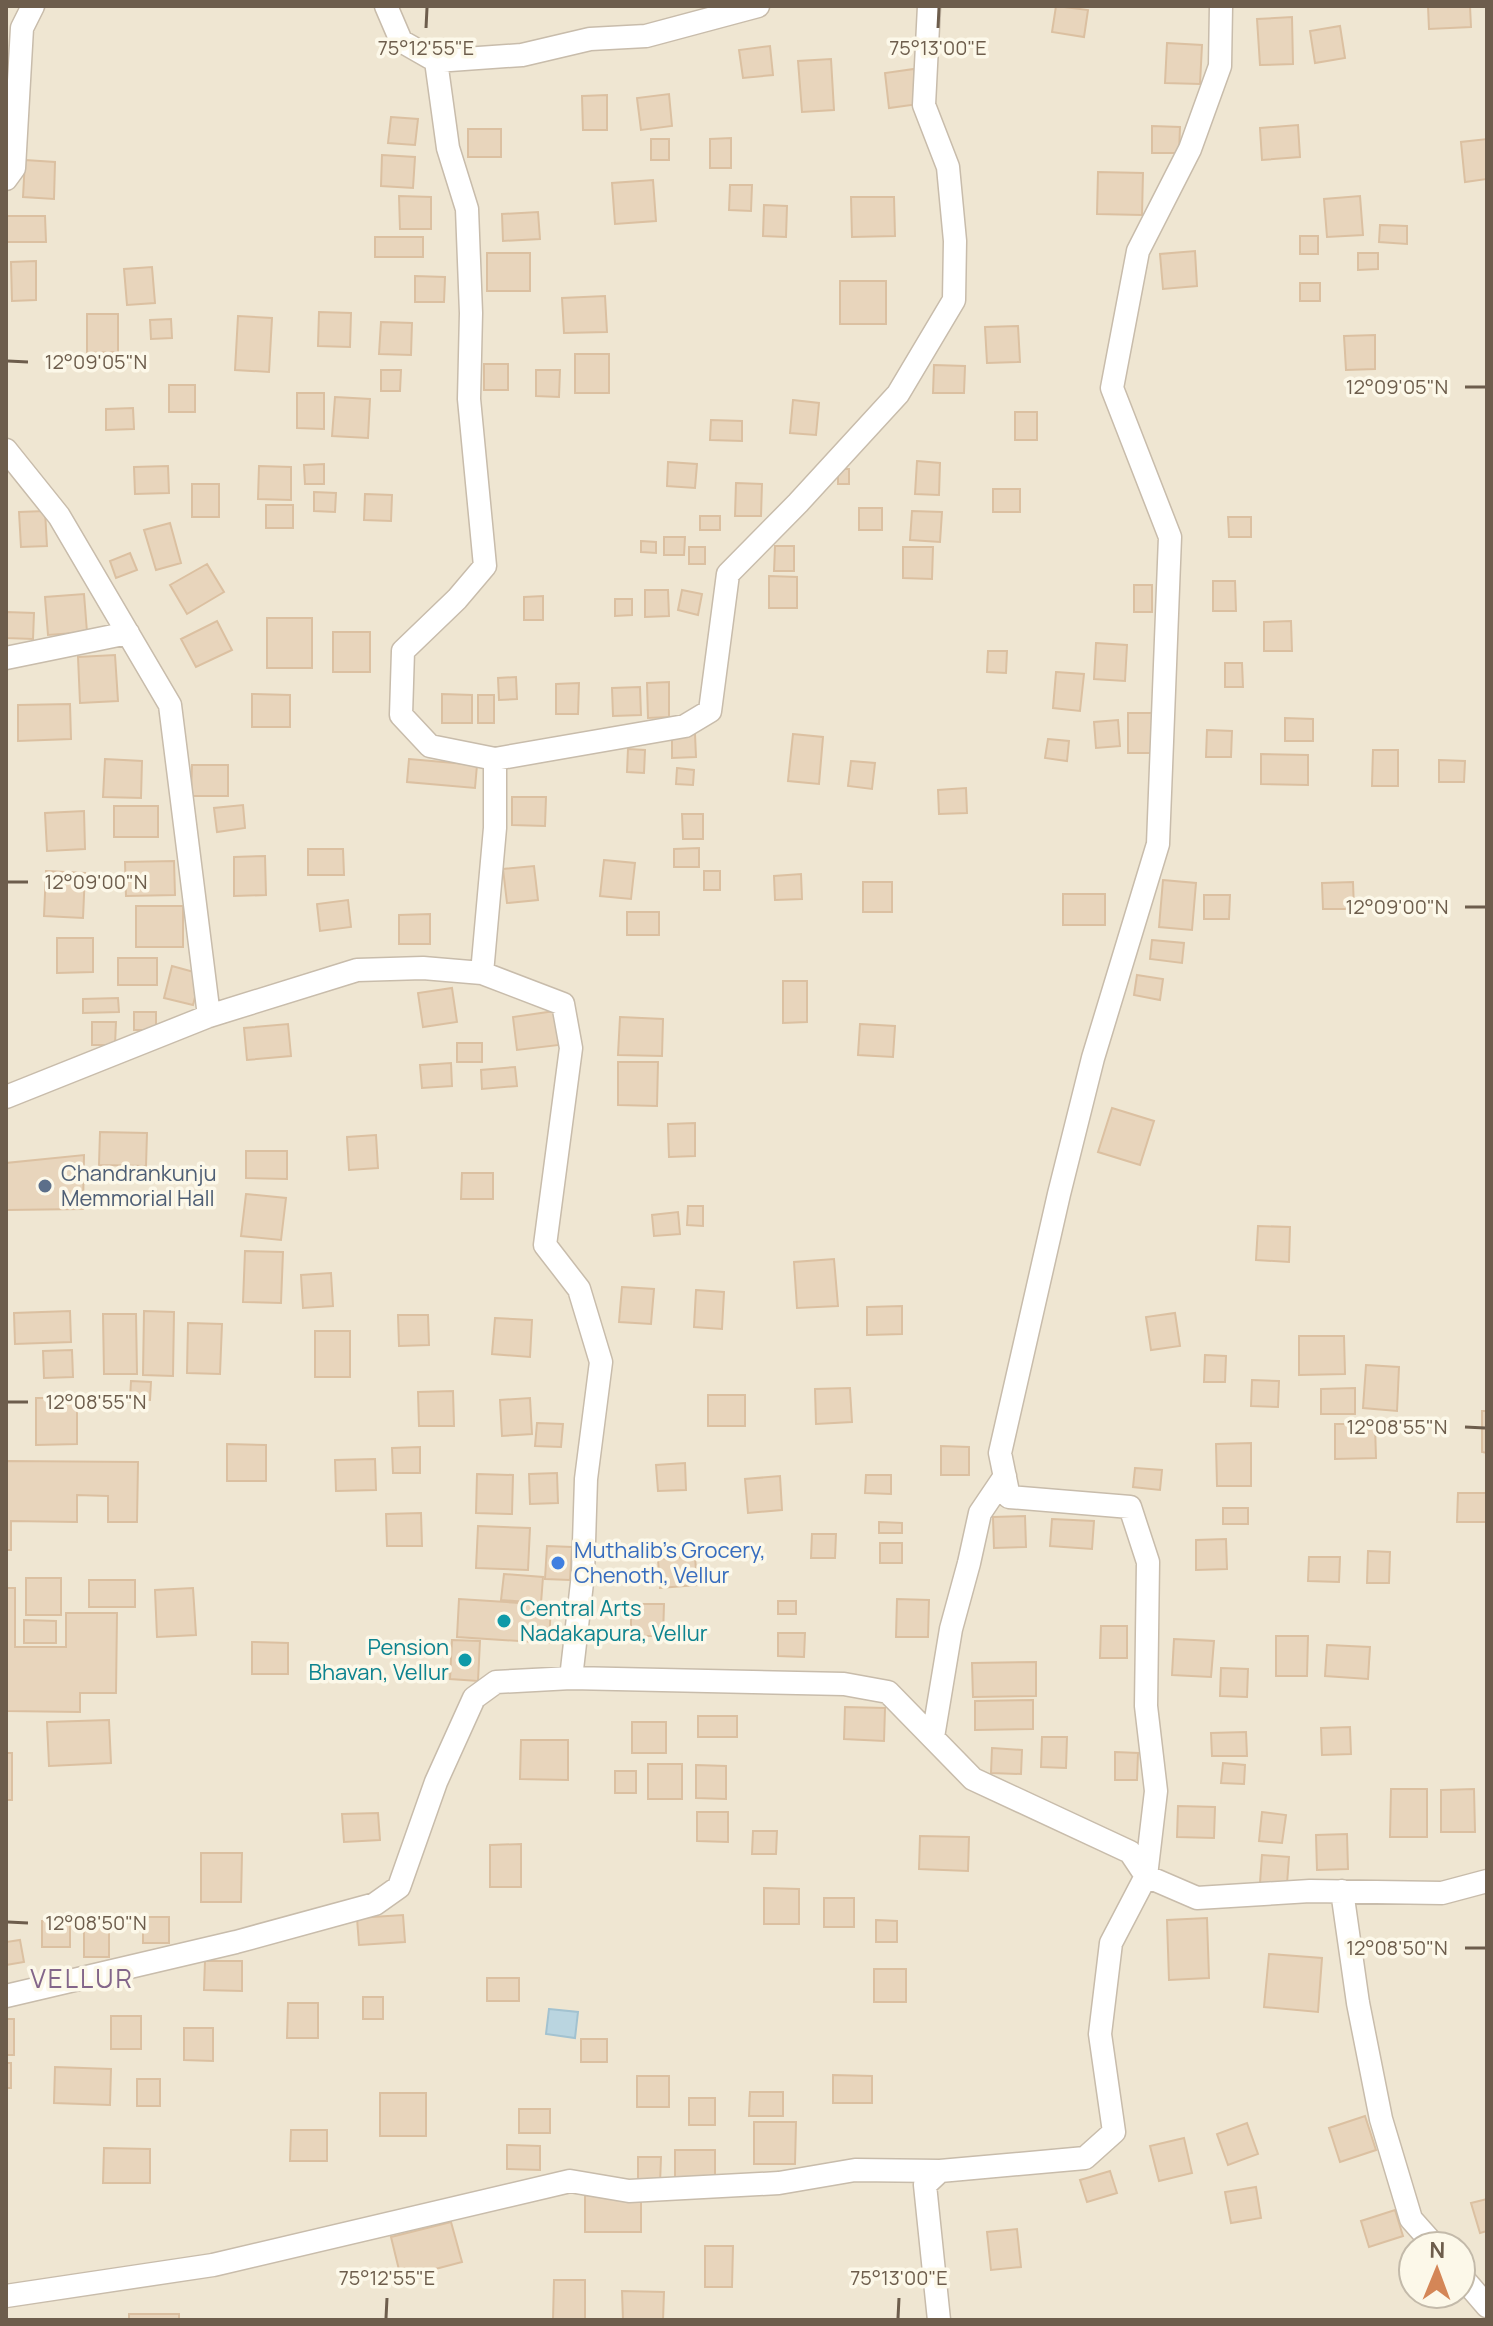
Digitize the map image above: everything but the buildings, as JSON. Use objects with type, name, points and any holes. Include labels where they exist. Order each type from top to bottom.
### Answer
[{"type":"street","points":[[6,179],[14,168],[22,28],[33,6]]},
{"type":"street","points":[[386,6],[401,41],[436,61],[522,55],[590,39],[646,36],[758,6]]},
{"type":"street","points":[[436,61],[448,148],[467,209],[471,313],[469,399],[485,566],[457,599],[403,651],[401,715],[430,746],[495,759],[685,726],[710,711],[728,574],[898,394],[935,334],[954,300],[955,241],[948,167],[924,105],[929,6]]},
{"type":"street","points":[[6,2296],[213,2265],[570,2181],[629,2191],[779,2183],[855,2170],[940,2171],[1085,2158],[1114,2132],[1100,2034],[1111,1943],[1146,1876],[1156,1791],[1146,1706],[1148,1562],[1130,1507],[1009,1497],[1000,1453],[1093,1058],[1158,844],[1170,537],[1112,388],[1138,251],[1190,149],[1220,66],[1221,6]]},
{"type":"street","points":[[6,450],[59,516],[170,705],[209,1016]]},
{"type":"street","points":[[6,658],[128,633]]},
{"type":"street","points":[[482,973],[495,828],[495,759]]},
{"type":"street","points":[[6,1097],[209,1016],[357,970],[423,968],[482,973],[563,1004],[571,1048],[545,1245],[579,1289],[601,1362],[586,1479],[583,1574],[571,1678]]},
{"type":"street","points":[[933,1737],[951,1629],[980,1513],[1005,1476]]},
{"type":"street","points":[[6,1996],[236,1942],[375,1904],[399,1887],[436,1782],[474,1698],[496,1682],[571,1678],[844,1684],[888,1692],[973,1779],[1130,1852],[1146,1876],[1197,1898],[1342,1891],[1442,1893],[1487,1881]]},
{"type":"street","points":[[1342,1891],[1358,2003],[1381,2119],[1411,2219],[1421,2230]]},
{"type":"street","points":[[939,2320],[925,2185],[940,2171]]},
{"type":"shaded area","points":[[6,6],[1487,6],[1487,2320],[6,2320]]},
{"type":"water","points":[[549,2009],[578,2012],[575,2038],[546,2034]]},
{"type":"place","name":"Chandrankunju Memmorial Hall","points":[[45,1186]]},
{"type":"place","name":"Muthalib's Grocery, Chenoth, Vellur","points":[[558,1563]]},
{"type":"place","name":"Central Arts Nadakapura, Vellur","points":[[504,1621]]},
{"type":"place","name":"Pension Bhavan, Vellur","points":[[465,1660]]},
{"type":"district","name":"VELLUR","points":[[82,1978]]}]
